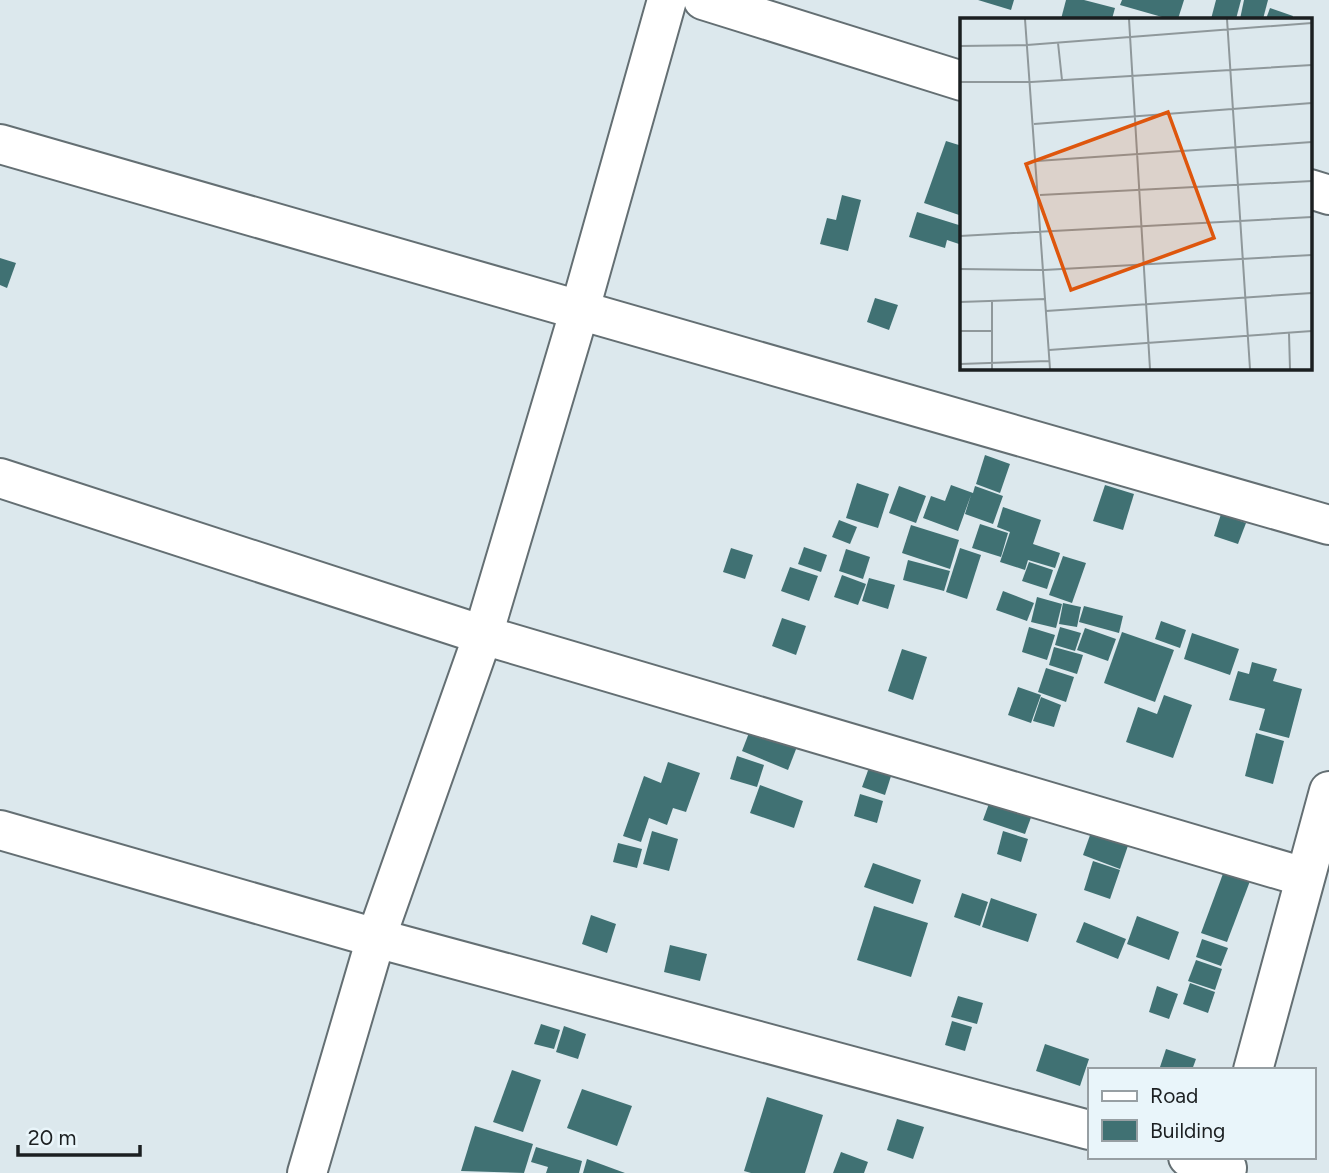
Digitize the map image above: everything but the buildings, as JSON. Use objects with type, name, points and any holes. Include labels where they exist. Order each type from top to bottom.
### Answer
[{"type":"street","points":[[307,1173],[376,938],[483,635],[580,309],[667,0]]},
{"type":"street","points":[[703,0],[960,81]]},
{"type":"street","points":[[0,144],[1329,525]]},
{"type":"street","points":[[1312,190],[1329,195]]},
{"type":"street","points":[[0,478],[483,635],[1304,877]]},
{"type":"street","points":[[1254,1068],[1329,791]]},
{"type":"street","points":[[0,830],[376,938],[1088,1130]]},
{"type":"street","points":[[1197,1159],[1228,1166]]}]
